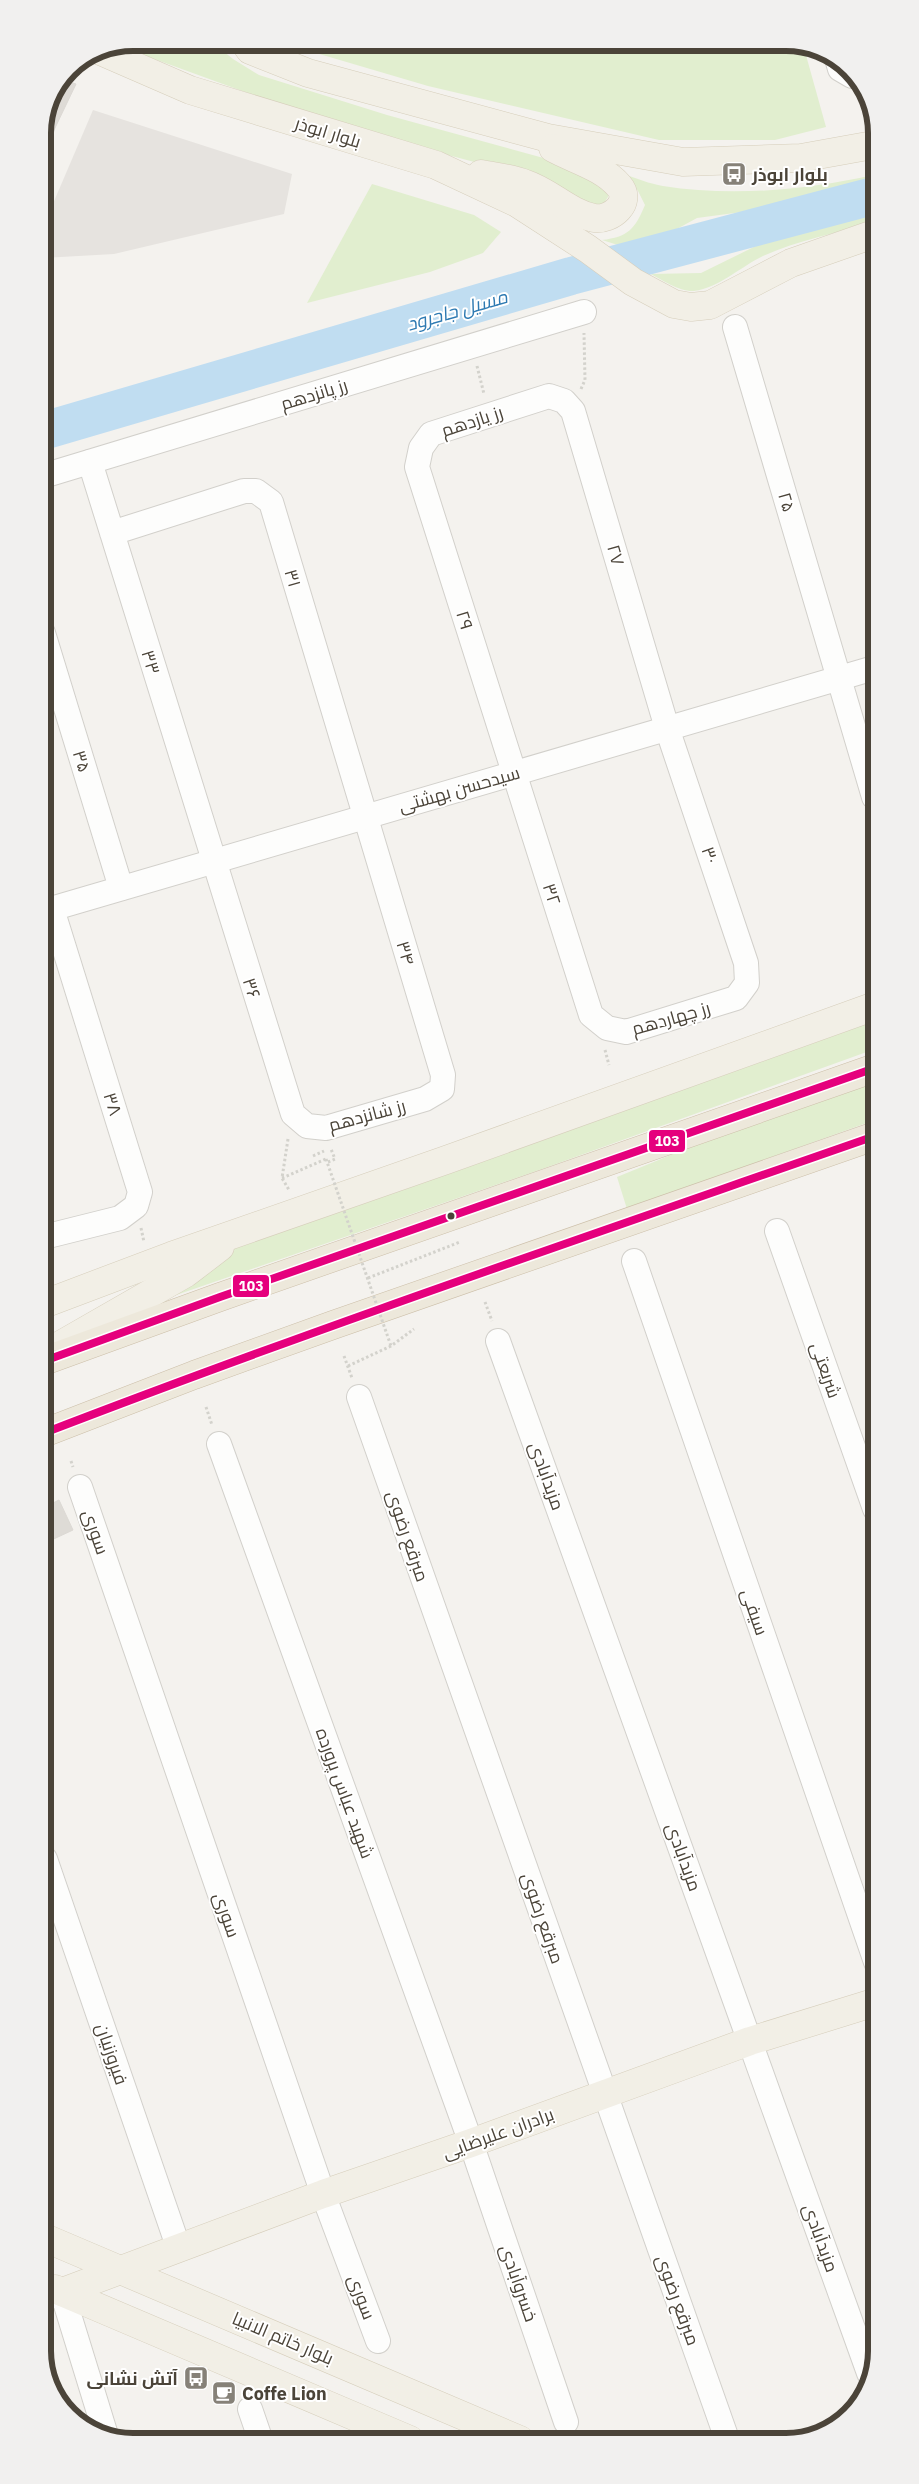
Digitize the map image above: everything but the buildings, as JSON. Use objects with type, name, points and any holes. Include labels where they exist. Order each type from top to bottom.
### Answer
[{"type":"highway","points":[[51,1358],[230,1293],[868,1070]]},
{"type":"highway","points":[[51,1429],[314,1331],[868,1138]]},
{"type":"main road","points":[[257,51],[308,73],[548,138],[683,162],[801,158],[868,146]]},
{"type":"main road","points":[[120,52],[190,90]]},
{"type":"main road","name":"بلوار ابوذر","points":[[110,55],[190,90],[436,165],[517,203],[588,249],[633,282],[674,304],[691,308],[710,305],[791,263],[868,236]]},
{"type":"main road","points":[[436,165],[526,184],[595,218],[608,217],[619,210],[624,200],[622,188],[611,177],[523,131]]},
{"type":"main road","points":[[51,1301],[239,1232],[301,1212],[868,1009]]},
{"type":"main road","points":[[51,1350],[186,1273],[239,1232]]},
{"type":"main road","name":"برادران علیرضایی","points":[[51,2292],[123,2270],[323,2194],[605,2095],[750,2041],[868,2004]]},
{"type":"main road","name":"بلوار خاتم الانبیا","points":[[51,2240],[504,2433]]},
{"type":"main road","points":[[51,2292],[393,2433]]},
{"type":"street","name":"رز پانزدهم","points":[[51,474],[584,312]]},
{"type":"street","name":"۲۵","points":[[735,327],[868,777]]},
{"type":"street","name":"رز یازدهم","points":[[417,468],[421,448],[431,434],[549,396],[564,401],[573,411]]},
{"type":"street","name":"۲۷","points":[[573,411],[667,728]]},
{"type":"street","name":"۳۳","points":[[90,462],[212,862]]},
{"type":"street","name":"۲۹","points":[[417,468],[513,773]]},
{"type":"street","name":"۳۱","points":[[112,533],[244,491],[256,491],[271,502],[364,817]]},
{"type":"street","name":"۳۵","points":[[51,659],[121,888]]},
{"type":"street","name":"سیدحسن بهشتی","points":[[51,909],[868,670]]},
{"type":"street","name":"۳۰","points":[[667,728],[746,963],[747,983]]},
{"type":"street","name":"۳۲","points":[[513,773],[591,1015]]},
{"type":"street","name":"۳۴","points":[[364,817],[443,1075],[442,1089]]},
{"type":"street","name":"۳۶","points":[[212,862],[293,1114]]},
{"type":"street","name":"۳۸","points":[[51,919],[140,1192],[136,1206],[120,1218],[51,1235]]},
{"type":"street","name":"رز چهاردهم","points":[[591,1015],[607,1028],[626,1032],[736,998],[747,983]]},
{"type":"street","name":"رز شانزدهم","points":[[293,1114],[307,1126],[326,1128],[425,1099],[442,1089]]},
{"type":"street","name":"شریعتی","points":[[777,1231],[868,1489]]},
{"type":"street","name":"سیفی","points":[[634,1261],[868,1939]]},
{"type":"street","name":"مزیدآبادی","points":[[498,1341],[866,2365]]},
{"type":"street","name":"مبرقع رضوی","points":[[359,1397],[725,2433]]},
{"type":"street","name":"شهید عباس پرورده","points":[[219,1444],[471,2143]]},
{"type":"street","name":"سوری","points":[[80,1487],[323,2194],[378,2341]]},
{"type":"street","name":"فیروزنیان","points":[[51,1876],[179,2249]]},
{"type":"street","name":"خسروآبادی","points":[[471,2143],[566,2422]]},
{"type":"street","points":[[51,2292],[69,2321],[104,2427]]},
{"type":"street","points":[[250,2409],[258,2433]]},
{"type":"path","points":[[573,411],[585,380],[584,312]]},
{"type":"path","points":[[472,346],[490,415]]},
{"type":"path","points":[[293,1114],[282,1178],[301,1212]]},
{"type":"path","points":[[282,1178],[327,1160],[335,1159],[331,1148],[313,1156]]},
{"type":"path","points":[[327,1160],[391,1346]]},
{"type":"path","points":[[368,1278],[460,1242]]},
{"type":"path","points":[[348,1366],[391,1346],[414,1329]]},
{"type":"green space","points":[[135,51],[223,51],[259,75],[387,115],[569,165],[611,192],[601,208],[512,172],[384,138],[267,100]]},
{"type":"green space","points":[[309,51],[791,51],[806,54],[826,127],[775,140],[659,140],[428,86]]},
{"type":"green space","points":[[623,174],[663,186],[716,191],[795,188],[868,176],[868,187],[774,212],[742,212],[697,218],[664,236],[642,244],[621,246],[602,240],[618,237],[634,226],[645,205],[638,191]]},
{"type":"green space","points":[[372,184],[474,215],[501,232],[483,253],[430,272],[307,303]]},
{"type":"green space","points":[[868,212],[868,225],[776,250],[754,261],[721,282],[703,289],[694,291],[683,290],[651,274],[701,273],[764,242],[861,216]]},
{"type":"green space","points":[[868,1017],[868,1052],[542,1169],[127,1312],[215,1262],[250,1238]]},
{"type":"green space","points":[[868,1083],[868,1123],[627,1209],[617,1177],[749,1123]]},
{"type":"shaded area","points":[[93,110],[292,174],[284,214],[114,254],[51,258],[51,208]]},
{"type":"waterway","name":"مسیل جاجرود","points":[[51,429],[571,276],[868,197]]},
{"type":"transit line","name":"103","points":[[51,1358],[220,1297],[868,1070]]},
{"type":"transit line","name":"103","points":[[51,1430],[354,1318],[868,1138]]},
{"type":"place","name":"بلوار ابوذر","points":[[734,174]]},
{"type":"place","name":"آتش نشانی","points":[[196,2378]]},
{"type":"place","name":"Coffe Lion","points":[[224,2393]]}]
